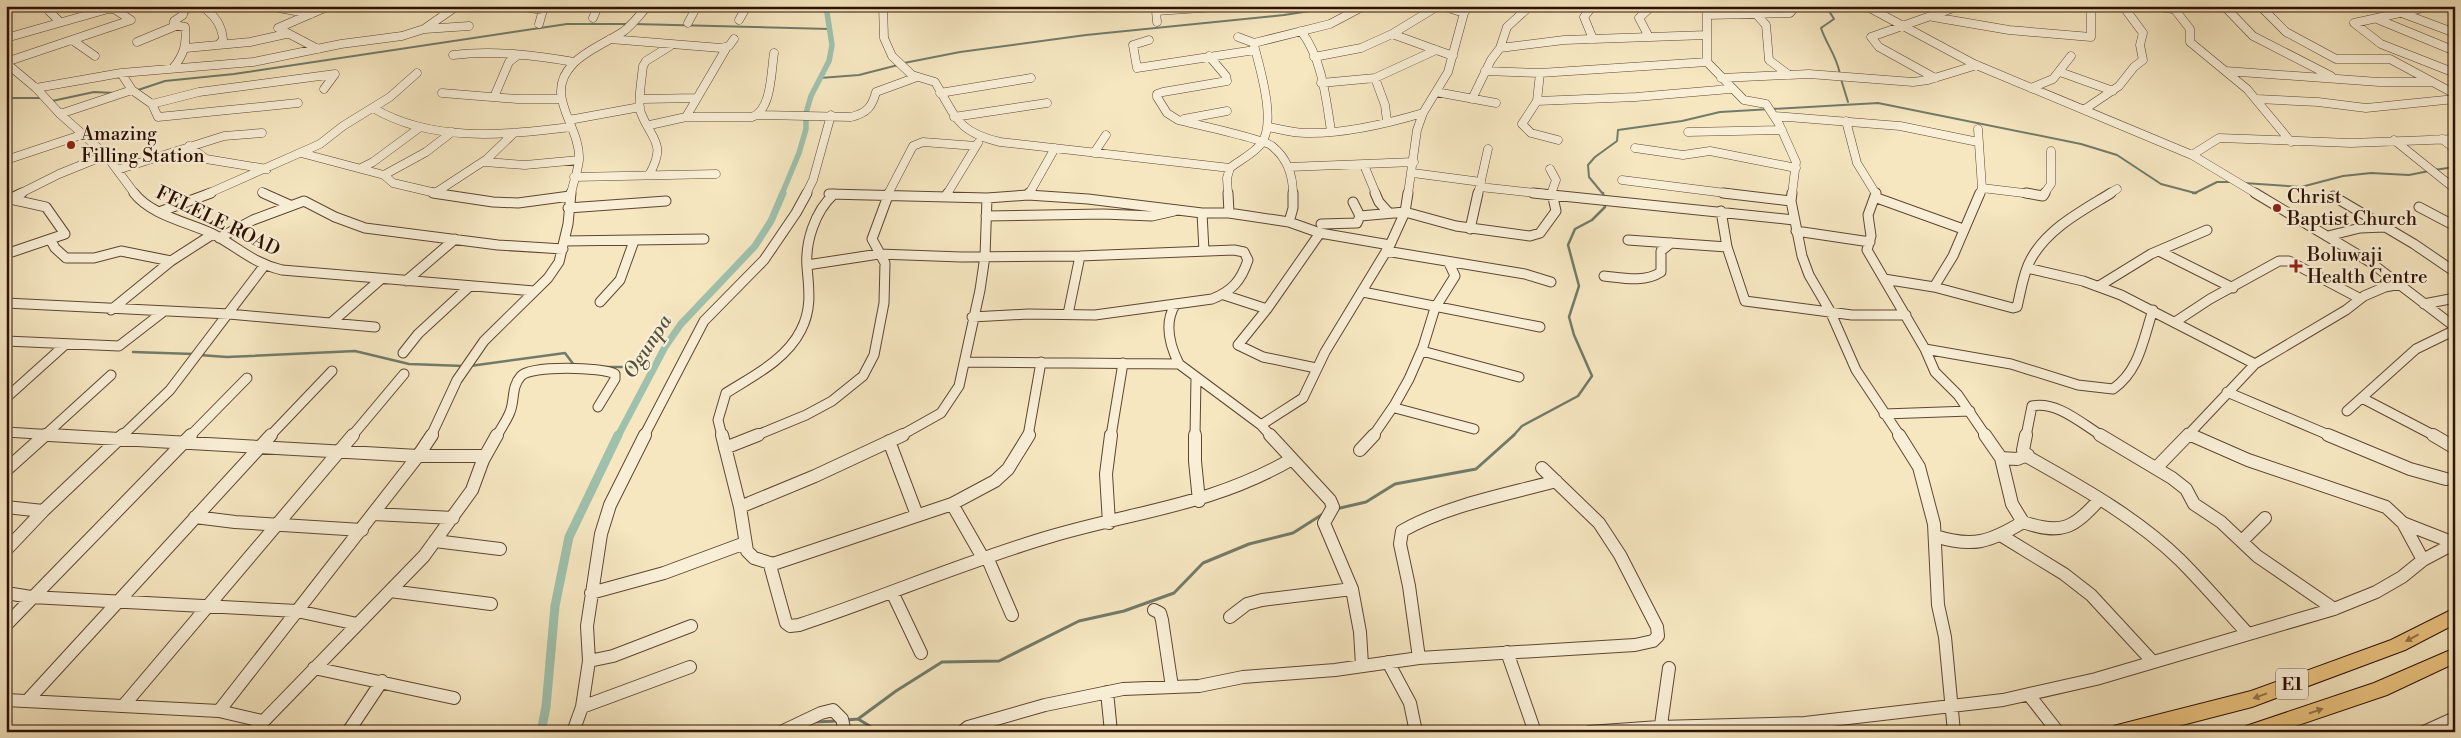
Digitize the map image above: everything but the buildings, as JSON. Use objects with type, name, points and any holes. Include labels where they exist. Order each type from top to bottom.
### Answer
[{"type":"highway","name":"E1","points":[[2121,732],[2252,699],[2398,645],[2455,616]]},
{"type":"highway","name":"E1","points":[[2263,730],[2380,689],[2455,655]]},
{"type":"street","points":[[53,6],[49,12],[59,21]]},
{"type":"street","points":[[178,25],[174,24],[176,19],[183,15],[183,11],[193,6]]},
{"type":"street","points":[[201,6],[212,13],[221,29],[223,40],[218,45]]},
{"type":"street","points":[[318,49],[279,30],[281,25],[329,6]]},
{"type":"street","points":[[429,6],[449,11]]},
{"type":"street","points":[[36,88],[121,73],[253,62],[318,49],[402,36],[424,28],[457,6]]},
{"type":"street","points":[[517,6],[543,10],[539,24]]},
{"type":"street","points":[[593,18],[598,6]]},
{"type":"street","points":[[739,20],[747,6]]},
{"type":"street","points":[[883,6],[886,46],[906,71],[917,77],[935,82],[954,117],[979,142]]},
{"type":"street","points":[[1157,22],[1156,8],[1231,6]]},
{"type":"street","points":[[1149,40],[1132,46],[1137,68],[1255,47],[1275,36],[1330,24],[1364,6]]},
{"type":"street","points":[[1314,57],[1351,52],[1392,34],[1438,6]]},
{"type":"street","points":[[1261,425],[1300,402],[1316,368],[1364,292],[1405,212],[1413,173],[1415,136],[1423,113],[1448,72],[1467,10],[1442,6]]},
{"type":"street","points":[[1472,99],[1485,71],[1498,48],[1500,48],[1507,27],[1530,6]]},
{"type":"street","points":[[1593,6],[1584,17],[1593,39]]},
{"type":"street","points":[[1649,37],[1640,18],[1652,6]]},
{"type":"street","points":[[1708,6],[1708,35],[1705,48],[1707,62],[1730,88],[1744,100],[1771,111],[1900,126],[1978,142]]},
{"type":"street","points":[[1707,15],[1790,13],[1796,6]]},
{"type":"street","points":[[1866,6],[1977,65],[2192,155],[2370,262],[2455,328],[2416,350],[2347,411]]},
{"type":"street","points":[[1935,78],[1879,48],[1872,39],[1876,34],[1904,27],[1959,6]]},
{"type":"street","points":[[1933,17],[2009,30],[2091,37],[2091,6]]},
{"type":"street","points":[[2084,110],[2126,80],[2134,67],[2143,60],[2140,46],[2143,33],[2123,6]]},
{"type":"street","points":[[2150,6],[2173,8],[2190,29],[2190,42],[2257,99],[2291,142]]},
{"type":"street","points":[[2224,6],[2253,36],[2334,78]]},
{"type":"street","points":[[2260,6],[2286,32],[2336,59],[2387,58],[2455,94]]},
{"type":"street","points":[[2383,6],[2400,14],[2455,33]]},
{"type":"street","points":[[2432,6],[2354,23],[2381,44],[2455,73]]},
{"type":"street","points":[[219,710],[362,530],[418,456],[436,428],[457,380],[484,341],[534,292],[559,262],[564,245],[570,196],[579,160],[561,98],[560,81],[574,62],[630,26],[647,7],[697,7],[688,23]]},
{"type":"street","points":[[6,38],[59,21],[111,8],[132,20],[6,62]]},
{"type":"street","points":[[279,8],[312,14]]},
{"type":"street","points":[[1757,15],[1766,25],[1769,60],[1789,75]]},
{"type":"street","points":[[2376,19],[2455,51]]},
{"type":"street","points":[[137,42],[178,25],[185,26],[186,48],[182,57],[173,68]]},
{"type":"street","points":[[424,28],[469,26]]},
{"type":"street","points":[[1301,31],[1308,39],[1314,57],[1331,131]]},
{"type":"street","points":[[186,48],[250,42],[286,34]]},
{"type":"street","points":[[1392,34],[1453,56]]},
{"type":"street","points":[[1500,48],[1593,39],[1708,35]]},
{"type":"street","points":[[1238,37],[1255,47]]},
{"type":"street","points":[[686,117],[734,38]]},
{"type":"street","points":[[610,39],[670,46],[727,47]]},
{"type":"street","points":[[72,40],[95,56]]},
{"type":"street","points":[[649,175],[657,162],[659,152],[650,125],[640,112],[644,64],[670,46]]},
{"type":"street","points":[[1229,213],[1227,178],[1230,168],[1262,143],[1268,127],[1255,47]]},
{"type":"street","points":[[1321,83],[1375,78],[1436,50]]},
{"type":"street","points":[[453,55],[477,52],[552,58],[574,62]]},
{"type":"street","points":[[758,115],[766,102],[774,53]]},
{"type":"street","points":[[494,97],[509,62],[518,56]]},
{"type":"street","points":[[1209,56],[1226,76],[1227,81],[1163,92],[1156,96],[1162,108],[1178,120],[1271,145],[1289,167],[1294,193],[1289,222]]},
{"type":"street","points":[[2031,88],[2053,79],[2071,56]]},
{"type":"street","name":"FELELE ROAD","points":[[6,62],[36,88],[60,114],[106,156],[142,202],[159,212],[191,223],[216,236],[264,266],[282,270],[534,292]]},
{"type":"street","points":[[1485,71],[1540,73],[1707,62]]},
{"type":"street","points":[[1721,78],[1831,74],[1870,80],[1912,82],[1935,78],[1977,65]]},
{"type":"street","points":[[2226,71],[2379,82],[2434,82]]},
{"type":"street","points":[[2060,72],[2113,91]]},
{"type":"street","points":[[121,73],[132,90],[152,104],[156,116],[162,117],[298,102]]},
{"type":"street","points":[[159,212],[223,188],[320,144],[343,126],[390,97],[417,73]]},
{"type":"street","points":[[1540,73],[1537,101],[1522,124],[1531,133],[1558,140]]},
{"type":"street","points":[[152,104],[199,92],[335,74],[324,89]]},
{"type":"street","points":[[650,125],[686,117],[828,115],[851,117],[863,114],[872,106],[876,92],[917,77]]},
{"type":"street","points":[[940,93],[988,87],[1031,78]]},
{"type":"street","points":[[1375,78],[1385,105],[1387,121]]},
{"type":"street","points":[[1537,101],[1636,97],[1730,88]]},
{"type":"street","points":[[60,114],[132,90]]},
{"type":"street","points":[[442,92],[494,97],[561,98]]},
{"type":"street","points":[[1436,92],[1496,103]]},
{"type":"street","points":[[373,108],[402,124],[419,128],[452,132],[514,133],[570,124],[641,103],[697,98]]},
{"type":"street","points":[[2257,99],[2309,101],[2366,108],[2455,99]]},
{"type":"street","points":[[954,117],[1047,103]]},
{"type":"street","points":[[1771,111],[1794,154],[1796,168],[1791,201],[1796,231],[1810,275],[1830,311],[1856,370],[1919,467],[1926,489],[1935,536],[1938,606],[1945,637],[1954,732]]},
{"type":"street","points":[[1178,120],[1227,112]]},
{"type":"street","points":[[1268,127],[1305,133],[1349,130],[1423,113]]},
{"type":"street","points":[[574,732],[582,707],[589,662],[587,626],[591,593],[601,534],[610,505],[674,375],[704,321],[764,260],[796,213],[813,180],[830,126],[828,115]]},
{"type":"street","points":[[1846,121],[1858,163],[1876,192],[1877,198],[1868,214],[1872,236],[1867,250],[1925,349],[1935,372],[1958,395],[2001,458],[2012,504],[2024,522],[2030,525],[2068,526],[2078,522],[2100,499]]},
{"type":"street","points":[[360,168],[376,160],[419,128]]},
{"type":"street","points":[[1934,287],[1953,256],[1982,188],[1978,129]]},
{"type":"street","points":[[1688,132],[1782,130]]},
{"type":"street","points":[[384,175],[426,152],[452,132]]},
{"type":"street","points":[[116,170],[224,136],[262,133]]},
{"type":"street","points":[[434,193],[485,162],[514,133]]},
{"type":"street","points":[[6,148],[10,158],[84,134]]},
{"type":"street","points":[[1094,153],[1106,135]]},
{"type":"street","points":[[2192,155],[2212,140],[2219,138],[2351,143],[2455,139]]},
{"type":"street","points":[[2442,139],[2455,149]]},
{"type":"street","points":[[2394,140],[2455,189]]},
{"type":"street","points":[[725,448],[806,415],[832,401],[863,376],[874,355],[884,303],[885,263],[872,239],[878,213],[890,194],[913,146],[923,142],[979,142],[1055,148],[1230,168]]},
{"type":"street","points":[[946,196],[979,142]]},
{"type":"street","points":[[189,146],[206,159],[267,169]]},
{"type":"street","points":[[1028,195],[1055,148]]},
{"type":"street","points":[[1636,148],[1683,155],[1690,155],[1696,151],[1710,151],[1796,168]]},
{"type":"street","points":[[1470,229],[1488,149]]},
{"type":"street","points":[[1982,188],[2013,190],[2043,196],[2051,184],[2051,151]]},
{"type":"street","points":[[302,153],[384,175],[393,183],[434,193],[508,203],[570,196]]},
{"type":"street","points":[[8,200],[59,174],[106,156]]},
{"type":"street","points":[[485,162],[525,165],[579,160]]},
{"type":"street","points":[[1289,167],[1414,162]]},
{"type":"street","points":[[1364,165],[1379,202],[1388,212]]},
{"type":"street","points":[[1360,216],[1388,212],[1405,212],[1470,229],[1506,234],[1537,235],[1556,211],[1551,195],[1556,180],[1550,169]]},
{"type":"street","points":[[1413,173],[1551,195],[1794,220]]},
{"type":"street","points":[[574,177],[716,174]]},
{"type":"street","points":[[1622,180],[1791,201]]},
{"type":"street","points":[[1884,279],[1934,287],[2013,308],[2017,306],[2027,268],[2032,257],[2048,238],[2064,224],[2117,189]]},
{"type":"street","points":[[262,192],[290,205]]},
{"type":"street","points":[[823,194],[890,194],[987,198],[1028,195],[1088,199],[1202,213],[1229,213],[1320,228],[1388,248],[1450,263],[1525,274],[1551,282]]},
{"type":"street","points":[[834,194],[824,204],[818,216],[808,265],[810,291],[804,322],[797,338],[776,360],[726,393],[718,420],[740,507],[745,544],[747,551],[754,558],[773,564],[952,504],[995,481],[1008,469],[1030,432],[1041,362]]},
{"type":"street","points":[[2333,196],[2385,226],[2455,272]]},
{"type":"street","points":[[740,507],[815,476],[919,427],[940,413],[959,386],[965,362],[985,256],[987,198]]},
{"type":"street","points":[[1877,198],[1963,229]]},
{"type":"street","points":[[6,254],[65,234],[50,210],[41,206],[8,200]]},
{"type":"street","points":[[568,208],[666,201]]},
{"type":"street","points":[[111,310],[171,261],[216,236],[290,205],[308,202],[335,217],[365,228],[498,245],[564,245],[704,239]]},
{"type":"street","points":[[1353,202],[1360,216]]},
{"type":"street","points":[[2419,207],[2455,226]]},
{"type":"street","points":[[986,216],[1152,216],[1187,210]]},
{"type":"street","points":[[1721,211],[1727,247],[1744,301],[1852,315],[1906,315]]},
{"type":"street","points":[[1202,213],[1204,251]]},
{"type":"street","points":[[1316,368],[1241,349],[1239,340],[1267,309],[1320,228],[1357,222],[1360,216]]},
{"type":"street","points":[[2328,236],[2360,228],[2385,226]]},
{"type":"street","points":[[2099,286],[2111,277],[2159,251],[2207,230]]},
{"type":"street","points":[[1796,231],[1870,242]]},
{"type":"street","points":[[50,239],[55,248],[66,258],[94,258],[121,251],[171,261]]},
{"type":"street","points":[[406,281],[455,239]]},
{"type":"street","points":[[1628,240],[1727,247]]},
{"type":"street","points":[[600,302],[620,280],[634,241]]},
{"type":"street","points":[[1604,276],[1636,278],[1656,276],[1661,272],[1661,250],[1670,244]]},
{"type":"street","points":[[808,265],[879,254],[1080,256],[1240,250],[1247,254],[1248,260],[1242,280],[1224,295],[1212,299],[1095,315],[972,317]]},
{"type":"street","points":[[2159,251],[2233,288]]},
{"type":"street","points":[[1068,314],[1080,256]]},
{"type":"street","points":[[2175,322],[2210,299],[2233,288],[2276,262],[2285,261],[2359,298]]},
{"type":"street","points":[[1360,450],[1395,408],[1422,351],[1436,307],[1455,276],[1450,263]]},
{"type":"street","points":[[6,550],[43,511],[170,390],[264,266]]},
{"type":"street","points":[[2027,268],[2099,286],[2153,310],[2255,364]]},
{"type":"street","points":[[332,322],[381,279]]},
{"type":"street","points":[[2156,468],[2255,364],[2346,310],[2359,298],[2375,290],[2400,284]]},
{"type":"street","points":[[403,353],[418,334],[470,286]]},
{"type":"street","points":[[1364,292],[1540,327]]},
{"type":"street","points":[[1224,295],[1267,309]]},
{"type":"street","points":[[2424,304],[2438,303],[2455,298]]},
{"type":"street","points":[[6,302],[111,310],[229,314],[375,327]]},
{"type":"street","points":[[6,312],[18,303]]},
{"type":"street","points":[[1175,305],[1170,310],[1169,328],[1179,364]]},
{"type":"street","points":[[1925,349],[2011,364],[2078,385],[2113,389],[2127,379],[2137,361],[2153,310]]},
{"type":"street","points":[[6,341],[119,346],[163,312]]},
{"type":"street","points":[[6,398],[66,344]]},
{"type":"street","points":[[1422,351],[1519,377]]},
{"type":"street","points":[[965,362],[1179,364],[1261,425],[1330,500],[1333,507],[1324,523],[1352,589],[1360,632],[1362,665]]},
{"type":"street","points":[[1109,523],[1106,483],[1107,458],[1120,392],[1123,363]]},
{"type":"street","points":[[253,732],[406,576],[453,518],[472,490],[485,456],[510,412],[514,396],[513,390],[520,376],[528,370],[553,368],[611,372],[615,374],[615,379],[598,406]]},
{"type":"street","points":[[27,702],[261,445],[332,371]]},
{"type":"street","points":[[124,704],[209,607],[276,524],[404,374]]},
{"type":"street","points":[[6,470],[47,435],[111,375]]},
{"type":"street","points":[[1196,377],[1195,461],[1199,500]]},
{"type":"street","points":[[6,625],[247,378]]},
{"type":"street","points":[[2227,392],[2410,469],[2446,479]]},
{"type":"street","points":[[2362,398],[2418,426],[2455,448]]},
{"type":"street","points":[[2248,634],[2180,560],[2140,526],[2100,499],[2032,460],[2023,450],[2032,406],[2043,404],[2054,407],[2156,468],[2186,489],[2194,504],[2221,522],[2286,577],[2334,609]]},
{"type":"street","points":[[1395,408],[1474,429]]},
{"type":"street","points":[[1884,414],[1970,411]]},
{"type":"street","points":[[6,432],[119,440],[261,445],[418,456],[485,456]]},
{"type":"street","points":[[2188,433],[2248,460],[2386,507],[2403,522],[2454,543]]},
{"type":"street","points":[[889,441],[917,515]]},
{"type":"street","points":[[2001,458],[2017,458],[2028,455]]},
{"type":"street","points":[[773,564],[771,570],[786,623],[790,626],[850,609],[985,557],[1055,536],[1199,500],[1258,479],[1292,459]]},
{"type":"street","points":[[962,732],[968,727],[1045,704],[1123,689],[1199,686],[1243,677],[1335,670],[1420,658],[1635,645],[1653,641],[1658,636],[1657,627],[1620,555],[1599,523],[1542,468]]},
{"type":"street","points":[[1420,658],[1410,586],[1400,544],[1402,531],[1418,522],[1481,501],[1556,481]]},
{"type":"street","points":[[952,504],[985,557],[1012,615]]},
{"type":"street","points":[[6,507],[43,511]]},
{"type":"street","points":[[374,514],[453,518]]},
{"type":"street","points":[[195,517],[362,530]]},
{"type":"street","points":[[2242,541],[2265,518]]},
{"type":"street","points":[[1935,536],[1965,545],[2002,536],[2024,522]]},
{"type":"street","points":[[2403,522],[2423,560]]},
{"type":"street","points":[[2002,536],[2064,574],[2091,595],[2152,662]]},
{"type":"street","points":[[435,540],[500,549]]},
{"type":"street","points":[[1589,732],[1805,723],[1952,707],[2029,695],[2047,689],[2096,679],[2334,609],[2376,592],[2402,577],[2423,560],[2454,543]]},
{"type":"street","points":[[591,593],[664,573],[745,544]]},
{"type":"street","points":[[1230,617],[1251,602],[1352,589]]},
{"type":"street","points":[[390,591],[491,604]]},
{"type":"street","points":[[892,592],[922,653]]},
{"type":"street","points":[[6,593],[32,597],[296,611],[357,624]]},
{"type":"street","points":[[1154,610],[1160,613],[1162,620],[1172,687]]},
{"type":"street","points":[[589,662],[613,656],[691,626]]},
{"type":"street","points":[[1507,652],[1535,732]]},
{"type":"street","points":[[1388,662],[1410,703],[1416,732]]},
{"type":"street","points":[[582,707],[690,667]]},
{"type":"street","points":[[314,668],[382,681],[454,698]]},
{"type":"street","points":[[1660,729],[1670,668]]},
{"type":"street","points":[[349,732],[382,681]]},
{"type":"street","points":[[1107,692],[1111,732]]},
{"type":"street","points":[[2029,695],[2058,732]]},
{"type":"street","points":[[6,700],[124,704],[219,710],[262,721]]},
{"type":"street","points":[[780,732],[833,710],[842,720],[845,732]]},
{"type":"street","points":[[2432,730],[2455,718]]},
{"type":"waterway","name":"Ogunpa","points":[[782,194],[799,153],[806,129],[806,113],[811,96],[829,61],[832,45],[826,6]]},
{"type":"waterway","points":[[904,63],[960,52],[1086,35],[1284,15],[1316,10],[1322,6]]},
{"type":"waterway","points":[[1826,6],[1834,19],[1821,28],[1840,74]]},
{"type":"waterway","points":[[138,90],[165,81],[234,74],[567,24],[629,24]]},
{"type":"waterway","points":[[634,24],[830,29]]},
{"type":"waterway","points":[[820,78],[859,75],[898,65]]},
{"type":"waterway","points":[[1841,79],[1848,102]]},
{"type":"waterway","points":[[52,101],[94,92],[115,93]]},
{"type":"waterway","points":[[6,98],[42,98]]},
{"type":"waterway","points":[[1603,194],[1589,177],[1588,165],[1595,157],[1617,141],[1618,130],[1682,121],[1720,112],[1878,103],[2081,144],[2117,155],[2161,184],[2195,193]]},
{"type":"waterway","points":[[2434,170],[2455,167]]},
{"type":"waterway","points":[[2244,183],[2301,187],[2343,176],[2371,173],[2409,175],[2429,171]]},
{"type":"waterway","points":[[2195,193],[2217,182],[2233,182]]},
{"type":"waterway","name":"Ogunpa","points":[[618,436],[665,347],[681,324],[755,246],[771,221],[783,193]]},
{"type":"waterway","points":[[1513,435],[1522,426],[1578,396],[1592,376],[1574,335],[1569,317],[1579,286],[1568,245],[1575,229],[1592,220],[1605,207],[1603,193]]},
{"type":"waterway","points":[[199,355],[227,357],[355,351],[409,364],[464,366]]},
{"type":"waterway","points":[[133,352],[194,354]]},
{"type":"waterway","points":[[470,366],[565,353],[574,365]]},
{"type":"waterway","points":[[601,367],[654,367]]},
{"type":"waterway","name":"Ogunpa","points":[[541,732],[546,707],[555,606],[569,537],[618,435]]},
{"type":"waterway","points":[[1336,509],[1366,502],[1395,484],[1476,469],[1513,435]]},
{"type":"waterway","points":[[858,719],[896,691],[942,662],[999,661],[1079,621],[1124,611],[1174,593],[1203,563],[1249,544],[1293,533],[1326,512]]},
{"type":"waterway","points":[[846,720],[858,719]]},
{"type":"waterway","points":[[858,719],[880,732]]},
{"type":"waterway","points":[[814,722],[838,721]]},
{"type":"waterway","points":[[766,732],[779,729]]},
{"type":"place","name":"Amazing Filling Station","points":[[71,145]]},
{"type":"place","name":"Christ Baptist Church","points":[[2277,208]]},
{"type":"place","name":"Boluwaji Health Centre","points":[[2296,266]]}]
